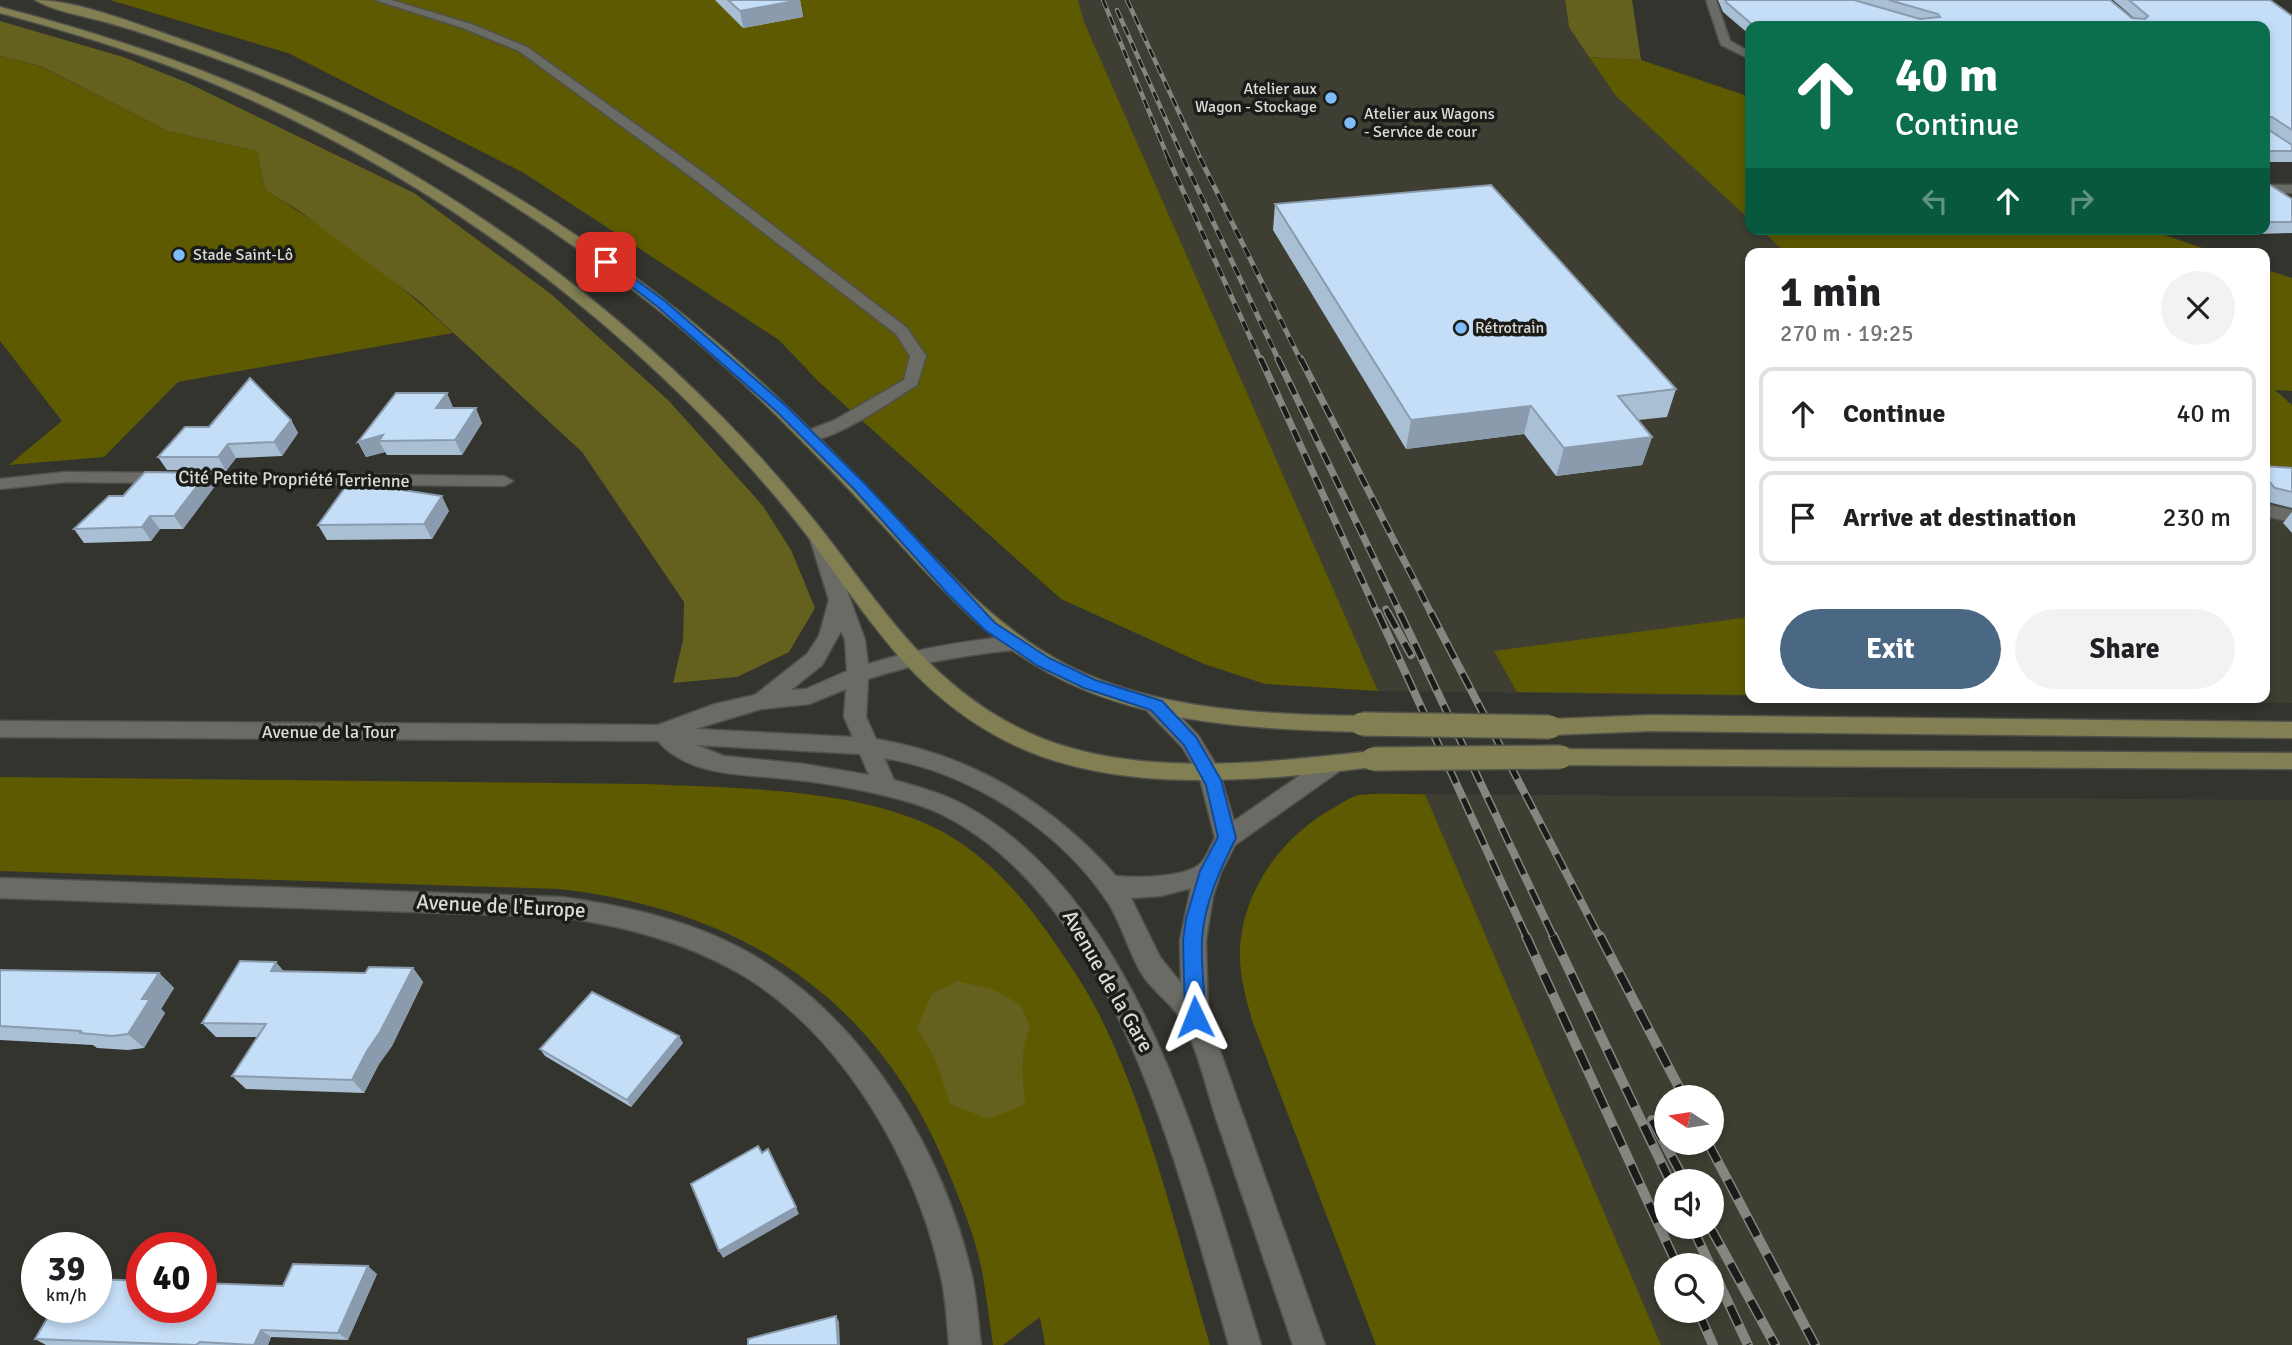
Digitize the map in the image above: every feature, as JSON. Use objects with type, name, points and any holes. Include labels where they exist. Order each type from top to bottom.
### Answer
[{"type":"main road","points":[[40,0],[109,18],[238,61],[367,117],[438,154],[552,224],[662,305],[734,365],[810,436],[971,609],[1014,643],[1044,662],[1089,684],[1156,706],[1236,720],[1362,724],[1550,727],[1652,723],[2292,730]]},
{"type":"main road","points":[[0,10],[152,57],[284,110],[360,150],[465,213],[556,280],[666,372],[774,484],[910,658],[963,706],[1023,738],[1057,751],[1126,768],[1160,773],[1210,774],[1373,759],[1561,757],[2292,761]]},
{"type":"street","points":[[380,0],[467,26],[523,49],[699,176],[902,331],[918,356],[911,382],[841,424],[810,436]]},
{"type":"street","points":[[1711,0],[1725,43],[1745,53]]},
{"type":"street","points":[[2270,189],[2292,189]]},
{"type":"street","name":"Cité Petite Propriété Terrienne","points":[[0,484],[65,477],[504,481]]},
{"type":"street","points":[[2270,511],[2292,516]]},
{"type":"street","points":[[819,539],[855,640],[858,675],[855,716],[885,786]]},
{"type":"street","name":"Avenue de la Tour","points":[[761,701],[798,675],[828,644],[839,600]]},
{"type":"street","name":"Avenue de la Tour","points":[[658,733],[723,710],[761,701],[809,696],[858,675],[910,658],[962,648],[1014,643]]},
{"type":"street","points":[[1156,706],[1190,741],[1210,774],[1227,838]]},
{"type":"street","name":"Avenue de la Tour","points":[[0,729],[658,733],[714,740],[866,746]]},
{"type":"street","name":"Avenue de la Tour","points":[[658,733],[708,761],[848,778],[885,786]]},
{"type":"street","points":[[866,746],[927,760],[959,772],[1029,810],[1060,835],[1110,886],[1137,932],[1152,968],[1195,1017]]},
{"type":"street","points":[[1309,1345],[1195,1017],[1193,940],[1201,896],[1209,871],[1227,838],[1333,764]]},
{"type":"street","name":"Avenue de la Gare","points":[[885,786],[938,803],[980,826],[1016,852],[1061,899],[1091,945],[1132,1016],[1155,1065],[1245,1345]]},
{"type":"street","points":[[1110,886],[1159,888],[1209,871]]},
{"type":"street","name":"Avenue de l'Europe","points":[[0,888],[561,906],[648,923],[701,942],[736,960],[783,990],[813,1014],[865,1072],[916,1159],[937,1210],[955,1269],[965,1345]]},
{"type":"shaded area","points":[[110,0],[1078,0],[1084,22],[1378,691],[1265,684],[1204,664],[1061,599],[819,382],[779,340],[524,173],[288,53]]},
{"type":"shaded area","points":[[1078,0],[1565,0],[1569,27],[1616,96],[1745,215],[1745,235],[1766,235],[1781,248],[1745,248],[1745,696],[1378,691],[1084,22]]},
{"type":"shaded area","points":[[1565,0],[1632,0],[1641,60],[1589,57],[1569,27]]},
{"type":"shaded area","points":[[0,21],[123,57],[188,83],[414,193],[551,294],[669,401],[763,506],[791,550],[815,608],[789,652],[737,677],[673,683],[683,640],[684,602],[582,452],[418,300],[298,210],[265,190],[257,151],[168,131],[40,66],[0,56]]},
{"type":"shaded area","name":"Stade Saint-Lô","points":[[0,56],[39,66],[168,131],[257,151],[265,190],[363,257],[453,333],[178,382],[104,457],[9,465],[62,421],[0,341]]},
{"type":"shaded area","points":[[1589,57],[1641,60],[1745,95],[1745,215],[1616,96]]},
{"type":"shaded area","points":[[1766,235],[2165,235],[2202,248],[1781,248]]},
{"type":"shaded area","points":[[2270,271],[2292,278],[2292,391],[2275,390],[2292,405],[2292,473],[2270,472]]},
{"type":"shaded area","points":[[2270,472],[2292,473],[2292,703],[2270,703]]},
{"type":"shaded area","points":[[1745,618],[1745,695],[1517,692],[1494,651]]},
{"type":"shaded area","points":[[0,777],[715,787],[789,792],[862,803],[927,824],[963,844],[995,870],[1023,900],[1094,1004],[1117,1053],[1148,1135],[1210,1345],[1045,1345],[1040,1317],[1003,1345],[993,1345],[975,1242],[948,1171],[918,1110],[883,1056],[842,1011],[796,973],[744,942],[687,917],[626,900],[559,889],[0,871]]},
{"type":"shaded area","points":[[1425,794],[2292,800],[2292,1345],[1661,1345]]},
{"type":"shaded area","points":[[1425,794],[1661,1345],[1376,1345],[1253,1023],[1242,978],[1240,950],[1249,905],[1258,885],[1270,865],[1300,832],[1356,796]]},
{"type":"shaded area","points":[[957,981],[994,990],[1021,1005],[1030,1027],[1023,1055],[1025,1104],[989,1119],[950,1104],[936,1061],[917,1027],[932,994]]},
{"type":"building","points":[[728,0],[800,0],[740,11]]},
{"type":"building","points":[[1725,0],[1854,0],[1920,19],[1940,17],[1938,14],[1889,0],[2110,0],[2132,18],[2145,19],[2148,16],[2129,0],[2270,0],[2292,16],[2292,130],[2270,117],[2270,21],[1748,21]]},
{"type":"building","points":[[2270,131],[2292,145],[2292,151],[2270,151]]},
{"type":"building","name":"Rétrotrain","points":[[1491,185],[1676,389],[1618,396],[1652,437],[1564,448],[1531,406],[1411,420],[1275,204]]},
{"type":"building","points":[[2270,185],[2292,199],[2292,222],[2270,222]]},
{"type":"building","points":[[250,378],[291,420],[274,442],[228,444],[218,457],[158,457],[185,427],[209,427]]},
{"type":"building","points":[[396,393],[447,393],[436,408],[476,408],[455,440],[379,441],[383,435],[358,442]]},
{"type":"building","points":[[2270,466],[2292,468],[2292,492],[2275,488],[2270,483]]},
{"type":"building","points":[[145,472],[207,473],[174,516],[150,516],[142,527],[74,529],[109,496],[123,496]]},
{"type":"building","points":[[349,482],[442,496],[424,524],[318,525]]},
{"type":"building","points":[[240,961],[276,962],[271,971],[365,973],[369,967],[413,968],[352,1080],[232,1076],[266,1024],[202,1023]]},
{"type":"building","points":[[0,970],[159,973],[142,999],[150,999],[128,1034],[112,1036],[80,1033],[81,1031],[0,1026]]},
{"type":"building","points":[[592,992],[679,1036],[627,1100],[540,1049]]},
{"type":"building","points":[[758,1146],[762,1153],[768,1149],[796,1207],[719,1251],[691,1184]]},
{"type":"building","points":[[293,1264],[368,1266],[338,1333],[261,1330],[254,1345],[35,1339],[44,1323],[112,1323],[112,1280],[126,1280],[126,1323],[217,1323],[217,1284],[283,1286]]},
{"type":"building","points":[[836,1316],[838,1345],[748,1345],[748,1339]]},
{"type":"railway","points":[[1103,0],[1169,160]]},
{"type":"railway","points":[[1127,0],[1201,160]]},
{"type":"railway","points":[[1117,10],[1184,160]]},
{"type":"railway","points":[[1168,158],[1261,361]]},
{"type":"railway","points":[[1183,158],[1279,361]]},
{"type":"railway","points":[[1200,158],[1301,361]]},
{"type":"railway","points":[[1261,359],[1378,615]]},
{"type":"railway","points":[[1278,359],[1401,615]]},
{"type":"railway","points":[[1301,359],[1432,615]]},
{"type":"railway","points":[[1386,609],[1388,613]]},
{"type":"railway","points":[[1378,613],[1527,938]]},
{"type":"railway","points":[[1388,613],[1411,655]]},
{"type":"railway","points":[[1400,613],[1554,938]]},
{"type":"railway","points":[[1431,613],[1600,938]]},
{"type":"railway","points":[[1526,936],[1671,1253]]},
{"type":"railway","points":[[1553,936],[1664,1169]]},
{"type":"railway","points":[[1600,936],[1678,1085]]},
{"type":"railway","points":[[1652,1120],[1679,1169]]},
{"type":"railway","points":[[1714,1155],[1815,1345]]},
{"type":"railway","points":[[1698,1239],[1704,1253]]},
{"type":"railway","points":[[1717,1239],[1775,1345]]},
{"type":"railway","points":[[1724,1294],[1748,1345]]},
{"type":"railway","points":[[1703,1323],[1713,1345]]},
{"type":"place","name":"Atelier aux Wagon - Stockage","points":[[1331,98]]},
{"type":"place","name":"Atelier aux Wagons - Service de cour","points":[[1350,123]]},
{"type":"place","name":"Stade Saint-Lô","points":[[179,255]]},
{"type":"place","name":"Rétrotrain","points":[[1461,328]]},
{"type":"route","points":[[606,262],[734,365],[810,436],[971,609],[990,626],[1044,662],[1089,684],[1156,706],[1190,741],[1215,785],[1227,838],[1209,871],[1196,919],[1193,940],[1195,1017]]}]
